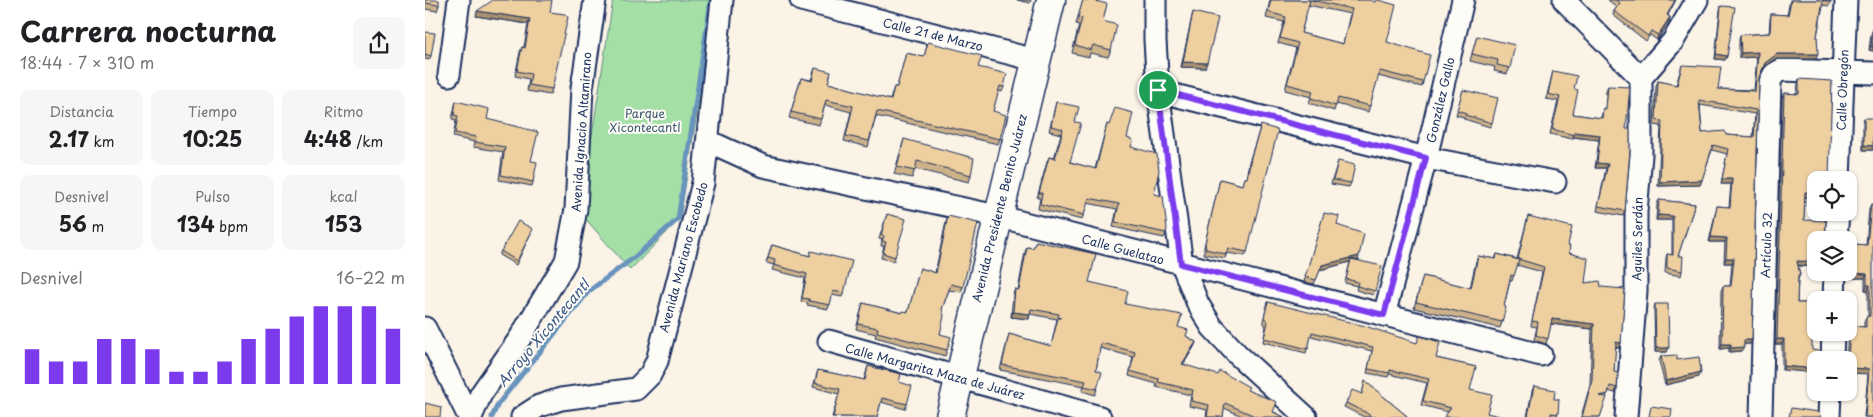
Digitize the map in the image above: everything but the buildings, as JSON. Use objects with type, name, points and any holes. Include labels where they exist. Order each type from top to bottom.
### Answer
[{"type":"street","points":[[449,75],[459,0]]},
{"type":"street","name":"Avenida Ignacio Altamirano","points":[[470,417],[481,394],[520,338],[566,261],[576,209],[582,88],[595,0]]},
{"type":"street","name":"Avenida Mariano Escobedo","points":[[522,417],[539,406],[561,399],[636,389],[650,375],[657,361],[703,183],[722,0]]},
{"type":"street","name":"Calle 21 de Marzo","points":[[801,0],[1035,60]]},
{"type":"street","name":"Avenida Presidente Benito Juárez","points":[[950,417],[997,216],[1051,0]]},
{"type":"street","points":[[1155,0],[1158,90],[1181,264],[1198,304],[1212,327],[1238,355],[1306,417]]},
{"type":"street","name":"González Gallo","points":[[1384,315],[1426,158],[1463,0]]},
{"type":"street","points":[[1564,0],[1647,72],[1685,24],[1697,0]]},
{"type":"street","name":"Calle Obregón","points":[[1839,171],[1845,0]]},
{"type":"street","name":"Artículo 32","points":[[1761,417],[1770,82],[1774,74],[1781,70],[1843,73]]},
{"type":"street","name":"Aguiles Serdán","points":[[1626,417],[1636,291],[1636,212],[1647,72]]},
{"type":"street","points":[[1843,73],[1873,73]]},
{"type":"street","points":[[1158,90],[1426,158],[1555,182]]},
{"type":"street","name":"Calle Guelatao","points":[[708,141],[763,166],[997,216],[1541,354]]},
{"type":"street","points":[[425,328],[470,417]]},
{"type":"street","name":"Calle Margarita Maza de Juárez","points":[[829,342],[959,376],[1100,417]]},
{"type":"street","points":[[1829,417],[1830,401]]},
{"type":"green space","name":"Parque Xicontecantl","points":[[613,0],[715,0],[680,219],[630,270],[584,217],[583,193]]},
{"type":"waterway","name":"Arroyo Xicontecantl","points":[[492,417],[498,404],[589,291],[636,256],[678,219],[711,0]]},
{"type":"route","points":[[1158,90],[1426,158],[1384,315],[1181,264],[1158,90]]}]
